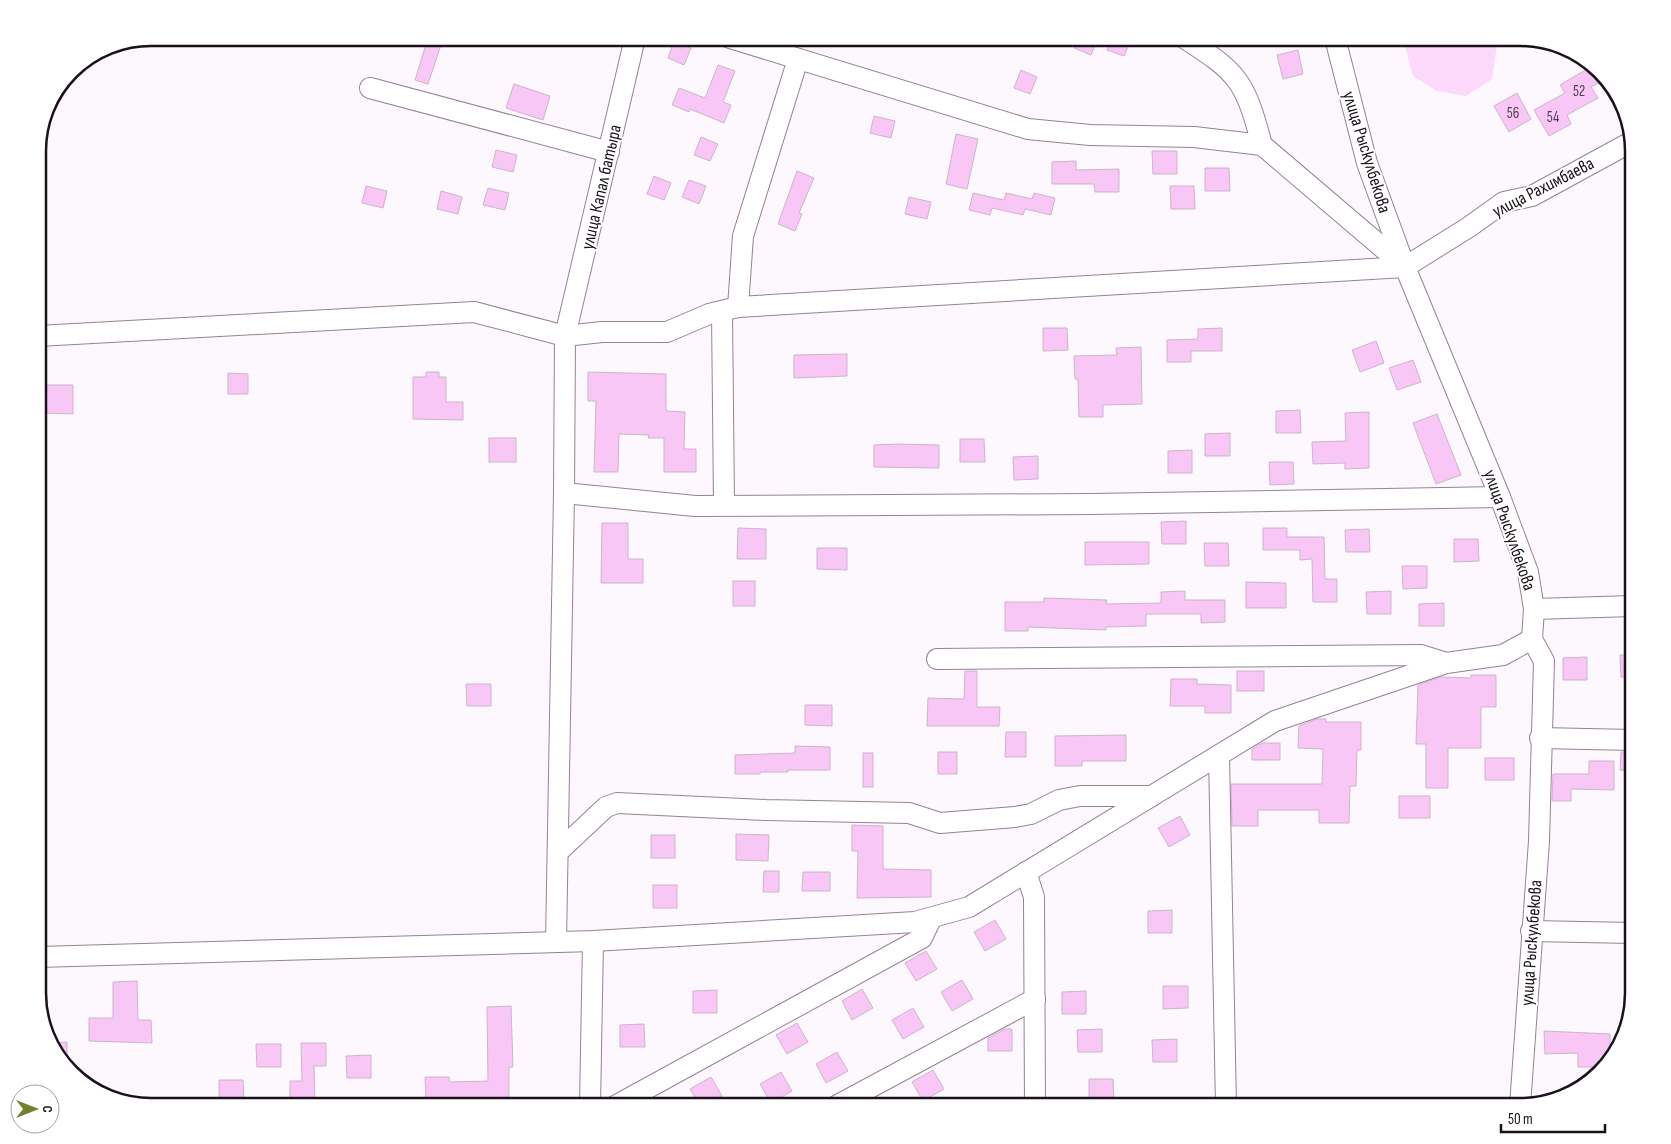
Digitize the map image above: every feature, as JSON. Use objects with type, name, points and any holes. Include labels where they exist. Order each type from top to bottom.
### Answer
[{"type":"street","name":"улица Капал батыра","points":[[556,942],[559,851],[565,336],[610,152],[633,46]]},
{"type":"street","points":[[756,46],[1028,129],[1090,135],[1194,137],[1262,145]]},
{"type":"street","points":[[1196,46],[1222,63],[1236,77],[1252,110],[1262,145],[1405,267]]},
{"type":"street","name":"улица Рыскулбекова","points":[[1336,46],[1367,163],[1405,267],[1500,497],[1528,572],[1534,609],[1532,638],[1544,661],[1540,738],[1539,841],[1531,931],[1521,1098]]},
{"type":"street","points":[[724,506],[730,310],[743,236],[798,59]]},
{"type":"street","points":[[370,88],[610,152]]},
{"type":"street","name":"улица Рахимбаева","points":[[1405,267],[1470,227],[1504,202],[1532,196],[1625,146]]},
{"type":"street","points":[[46,336],[474,312],[565,336],[602,332],[667,332],[709,314],[730,310],[1405,267]]},
{"type":"street","points":[[564,493],[695,506],[1081,504],[1500,497]]},
{"type":"street","points":[[1534,609],[1625,606]]},
{"type":"street","points":[[46,957],[593,941],[915,922],[931,919],[968,907],[1219,756],[1275,720],[1446,663],[1503,655],[1532,638]]},
{"type":"street","points":[[937,659],[1422,655],[1446,663]]},
{"type":"street","points":[[1540,738],[1625,740]]},
{"type":"street","points":[[1219,756],[1226,1098]]},
{"type":"street","points":[[559,851],[606,807],[617,803],[766,810],[909,813],[940,823],[1032,814],[1059,800],[1080,796],[1152,796]]},
{"type":"street","points":[[1026,872],[1034,897],[1035,1098]]},
{"type":"street","points":[[631,1098],[922,938],[931,919]]},
{"type":"street","points":[[1531,931],[1625,933]]},
{"type":"street","points":[[590,1098],[593,941]]},
{"type":"street","points":[[851,1098],[1035,999]]},
{"type":"shaded area","points":[[1405,46],[1497,46],[1492,79],[1466,96],[1437,91],[1413,76]]},
{"type":"building","points":[[426,46],[441,46],[428,84],[415,80]]},
{"type":"building","points":[[672,46],[691,48],[684,65],[668,58]]},
{"type":"building","points":[[1075,46],[1095,46],[1091,55],[1074,48]]},
{"type":"building","points":[[1109,46],[1128,46],[1124,56],[1107,50]]},
{"type":"building","points":[[1298,50],[1303,74],[1283,79],[1277,55]]},
{"type":"building","points":[[718,65],[735,71],[723,102],[731,105],[724,123],[690,109],[689,112],[672,105],[679,88],[705,98]]},
{"type":"building","points":[[1021,70],[1037,77],[1030,94],[1014,88]]},
{"type":"building","points":[[1586,70],[1599,82],[1591,87],[1598,98],[1567,115],[1571,124],[1549,136],[1534,110],[1565,93],[1560,85]]},
{"type":"building","points":[[514,84],[550,96],[543,120],[506,108]]},
{"type":"building","points":[[1517,93],[1531,119],[1509,132],[1494,106]]},
{"type":"building","points":[[874,116],[895,121],[891,138],[870,133]]},
{"type":"building","points":[[956,134],[978,139],[967,189],[946,184]]},
{"type":"building","points":[[701,137],[718,144],[710,161],[694,155]]},
{"type":"building","points":[[496,150],[517,155],[513,172],[492,167]]},
{"type":"building","points":[[1152,151],[1177,151],[1177,174],[1153,174]]},
{"type":"building","points":[[1076,161],[1076,170],[1119,169],[1119,192],[1095,192],[1094,184],[1052,184],[1052,162]]},
{"type":"building","points":[[1205,168],[1229,168],[1230,191],[1205,191]]},
{"type":"building","points":[[797,171],[814,178],[799,213],[802,214],[795,231],[778,224]]},
{"type":"building","points":[[654,176],[671,183],[664,200],[647,194]]},
{"type":"building","points":[[689,180],[706,186],[699,204],[682,197]]},
{"type":"building","points":[[366,186],[387,191],[383,208],[362,203]]},
{"type":"building","points":[[1170,186],[1194,186],[1195,209],[1171,209]]},
{"type":"building","points":[[488,188],[509,193],[505,210],[483,205]]},
{"type":"building","points":[[441,191],[462,197],[458,214],[437,209]]},
{"type":"building","points":[[973,193],[1004,200],[1006,193],[1032,199],[1034,193],[1055,198],[1051,215],[1025,209],[1023,215],[992,208],[990,215],[969,210]]},
{"type":"building","points":[[909,197],[931,202],[927,219],[905,214]]},
{"type":"building","points":[[1043,328],[1067,328],[1068,350],[1043,351]]},
{"type":"building","points":[[1222,328],[1222,351],[1191,351],[1191,362],[1167,362],[1167,340],[1198,339],[1198,329]]},
{"type":"building","points":[[1376,341],[1384,363],[1360,372],[1352,350]]},
{"type":"building","points":[[1141,347],[1142,404],[1103,405],[1103,417],[1079,417],[1078,379],[1075,379],[1074,356],[1117,355],[1116,348]]},
{"type":"building","points":[[847,354],[847,376],[794,378],[794,355]]},
{"type":"building","points":[[1413,360],[1421,382],[1397,390],[1389,368]]},
{"type":"building","points":[[426,372],[439,372],[439,377],[446,377],[446,402],[463,402],[463,420],[413,419],[413,377],[426,377]]},
{"type":"building","points":[[588,372],[666,374],[666,411],[685,412],[684,449],[696,449],[696,472],[664,472],[664,438],[648,438],[649,435],[619,434],[618,472],[594,472],[596,401],[588,401]]},
{"type":"building","points":[[228,373],[248,374],[248,394],[228,394]]},
{"type":"building","points":[[46,385],[73,385],[73,414],[46,413]]},
{"type":"building","points":[[1300,410],[1301,433],[1276,433],[1276,411]]},
{"type":"building","points":[[1369,412],[1369,468],[1345,469],[1345,463],[1313,464],[1312,442],[1346,441],[1345,413]]},
{"type":"building","points":[[1437,414],[1461,475],[1436,484],[1413,423]]},
{"type":"building","points":[[1230,433],[1230,456],[1205,456],[1205,434]]},
{"type":"building","points":[[489,438],[516,438],[516,462],[489,462]]},
{"type":"building","points":[[960,439],[984,439],[985,462],[960,462]]},
{"type":"building","points":[[874,445],[939,445],[939,468],[874,467]]},
{"type":"building","points":[[1192,450],[1192,473],[1168,473],[1168,451]]},
{"type":"building","points":[[1038,456],[1038,479],[1014,480],[1013,457]]},
{"type":"building","points":[[1269,462],[1293,462],[1294,484],[1270,485]]},
{"type":"building","points":[[1186,521],[1186,544],[1162,544],[1161,522]]},
{"type":"building","points":[[602,523],[628,523],[628,559],[643,559],[643,583],[601,583]]},
{"type":"building","points":[[738,528],[766,529],[766,559],[737,559]]},
{"type":"building","points":[[1263,528],[1287,528],[1287,537],[1324,537],[1325,579],[1337,579],[1337,602],[1313,602],[1312,559],[1300,560],[1300,550],[1263,550]]},
{"type":"building","points":[[1369,529],[1370,552],[1346,552],[1345,530]]},
{"type":"building","points":[[1454,539],[1478,539],[1479,561],[1454,562]]},
{"type":"building","points":[[1085,542],[1149,542],[1149,564],[1085,565]]},
{"type":"building","points":[[1204,543],[1228,543],[1229,566],[1205,566]]},
{"type":"building","points":[[817,548],[847,548],[847,570],[817,569]]},
{"type":"building","points":[[1402,566],[1427,566],[1427,588],[1403,589]]},
{"type":"building","points":[[733,581],[755,581],[755,606],[733,606]]},
{"type":"building","points":[[1246,582],[1286,583],[1286,608],[1246,608]]},
{"type":"building","points":[[1185,591],[1185,600],[1225,600],[1225,622],[1201,623],[1201,614],[1146,614],[1146,626],[1106,627],[1106,630],[1028,627],[1028,631],[1005,631],[1005,602],[1044,602],[1044,598],[1107,600],[1106,604],[1161,603],[1161,592]]},
{"type":"building","points":[[1391,591],[1391,614],[1367,614],[1366,592]]},
{"type":"building","points":[[1444,603],[1444,626],[1419,626],[1419,604]]},
{"type":"building","points":[[1620,655],[1625,655],[1625,677],[1621,677]]},
{"type":"building","points":[[1587,657],[1587,680],[1563,680],[1563,658]]},
{"type":"building","points":[[965,671],[977,671],[977,707],[1000,707],[999,726],[927,726],[928,698],[964,699]]},
{"type":"building","points":[[1237,671],[1264,671],[1264,691],[1237,691]]},
{"type":"building","points":[[1471,675],[1496,675],[1496,707],[1481,707],[1481,748],[1448,748],[1448,788],[1426,788],[1426,744],[1416,744],[1418,685],[1441,677],[1471,678]]},
{"type":"building","points":[[1171,679],[1197,679],[1197,684],[1231,685],[1231,713],[1205,713],[1205,706],[1170,706]]},
{"type":"building","points":[[466,684],[491,684],[491,706],[467,706]]},
{"type":"building","points":[[805,705],[832,705],[832,726],[805,725]]},
{"type":"building","points":[[1317,719],[1326,719],[1326,722],[1361,722],[1361,750],[1357,750],[1356,786],[1350,786],[1349,823],[1319,823],[1319,810],[1258,810],[1258,826],[1232,826],[1231,784],[1322,784],[1323,749],[1298,748],[1299,726]]},
{"type":"building","points":[[1006,732],[1026,732],[1026,757],[1005,757]]},
{"type":"building","points":[[1126,735],[1126,761],[1082,761],[1082,766],[1055,766],[1055,736]]},
{"type":"building","points":[[1262,743],[1280,743],[1280,760],[1252,760],[1252,749]]},
{"type":"building","points":[[795,746],[830,747],[830,770],[788,770],[788,772],[735,774],[735,755],[795,753]]},
{"type":"building","points":[[938,752],[957,752],[957,774],[938,774]]},
{"type":"building","points":[[1621,752],[1625,752],[1625,770],[1620,770]]},
{"type":"building","points":[[863,753],[873,753],[873,787],[863,787]]},
{"type":"building","points":[[1485,758],[1514,758],[1514,780],[1485,780]]},
{"type":"building","points":[[1589,761],[1614,761],[1614,790],[1571,789],[1571,801],[1552,801],[1553,774],[1589,774]]},
{"type":"building","points":[[1399,796],[1430,796],[1430,818],[1399,818]]},
{"type":"building","points":[[1180,816],[1190,835],[1169,847],[1158,828]]},
{"type":"building","points":[[852,825],[883,826],[883,869],[931,870],[931,897],[857,898],[858,851],[852,851]]},
{"type":"building","points":[[736,834],[769,835],[768,861],[736,860]]},
{"type":"building","points":[[651,835],[675,835],[675,858],[651,858]]},
{"type":"building","points":[[764,871],[779,871],[779,892],[763,892]]},
{"type":"building","points":[[803,872],[830,872],[830,891],[802,891]]},
{"type":"building","points":[[653,885],[677,885],[677,908],[653,908]]},
{"type":"building","points":[[1172,910],[1172,933],[1148,933],[1148,911]]},
{"type":"building","points":[[995,920],[1006,939],[985,951],[974,932]]},
{"type":"building","points":[[926,951],[937,969],[916,981],[905,963]]},
{"type":"building","points":[[962,980],[973,999],[952,1011],[941,992]]},
{"type":"building","points":[[137,981],[138,1020],[151,1020],[152,1043],[89,1041],[89,1018],[113,1018],[113,982]]},
{"type":"building","points":[[1163,986],[1188,986],[1188,1008],[1163,1009]]},
{"type":"building","points":[[862,989],[873,1008],[852,1020],[842,1001]]},
{"type":"building","points":[[717,990],[717,1013],[693,1013],[693,991]]},
{"type":"building","points":[[1086,991],[1086,1014],[1062,1014],[1062,992]]},
{"type":"building","points":[[511,1006],[513,1067],[509,1067],[509,1098],[426,1098],[425,1077],[449,1077],[450,1082],[488,1081],[487,1007]]},
{"type":"building","points":[[913,1008],[924,1027],[903,1039],[892,1020]]},
{"type":"building","points":[[797,1023],[808,1042],[787,1054],[776,1035]]},
{"type":"building","points":[[644,1024],[645,1047],[620,1047],[620,1025]]},
{"type":"building","points":[[1005,1029],[1012,1029],[1012,1051],[988,1051],[988,1038]]},
{"type":"building","points":[[1102,1029],[1102,1052],[1078,1052],[1077,1030]]},
{"type":"building","points":[[1544,1031],[1610,1034],[1610,1046],[1594,1067],[1578,1067],[1578,1053],[1545,1054]]},
{"type":"building","points":[[1177,1039],[1177,1062],[1153,1062],[1152,1040]]},
{"type":"building","points":[[67,1042],[67,1055],[60,1045],[59,1043]]},
{"type":"building","points":[[301,1043],[326,1043],[326,1066],[314,1066],[315,1098],[290,1098],[290,1081],[302,1081]]},
{"type":"building","points":[[256,1044],[281,1044],[281,1067],[257,1067]]},
{"type":"building","points":[[837,1052],[848,1071],[826,1083],[816,1064]]},
{"type":"building","points":[[371,1055],[371,1078],[347,1078],[346,1056]]},
{"type":"building","points":[[933,1070],[944,1089],[928,1098],[921,1098],[912,1082]]},
{"type":"building","points":[[781,1072],[792,1091],[780,1098],[768,1098],[760,1084]]},
{"type":"building","points":[[711,1077],[722,1096],[718,1098],[695,1098],[690,1089]]},
{"type":"building","points":[[1089,1079],[1113,1079],[1114,1098],[1089,1098]]},
{"type":"building","points":[[219,1080],[243,1080],[244,1098],[219,1098]]}]
